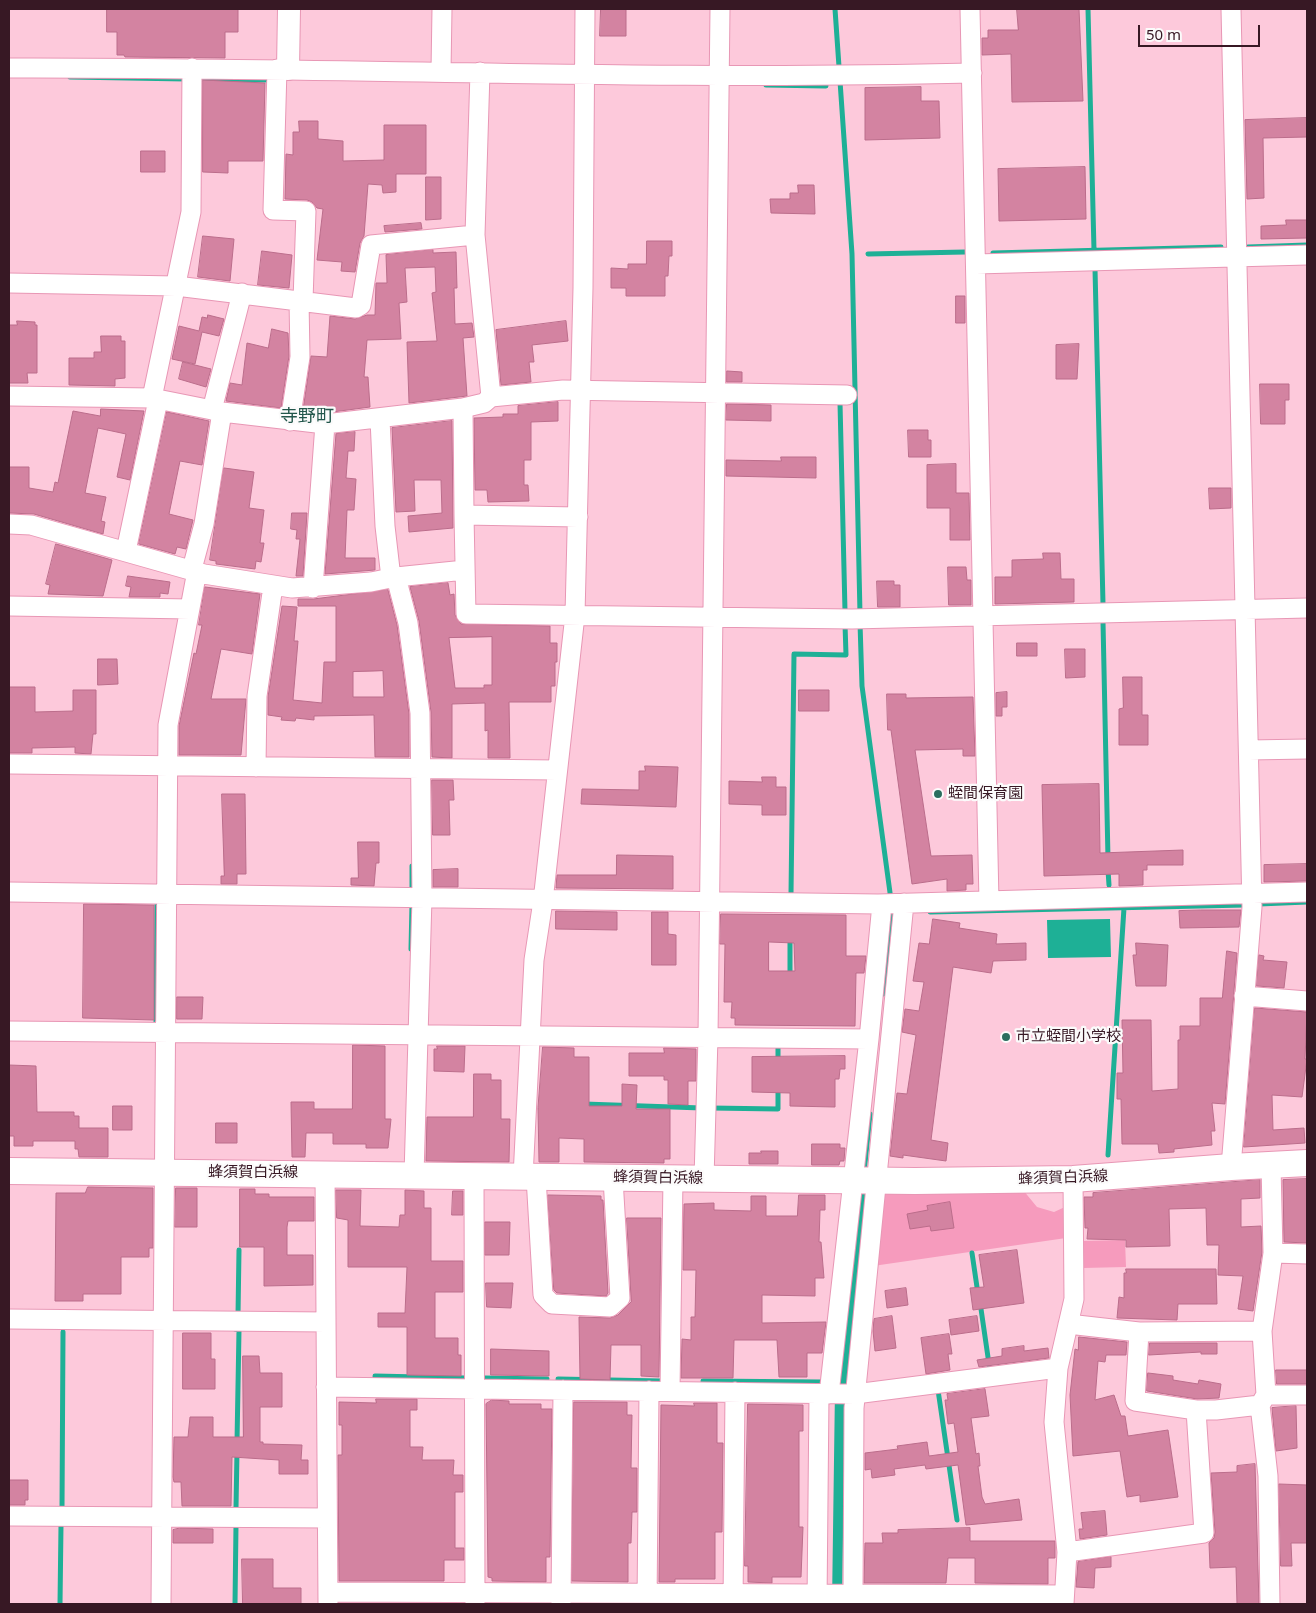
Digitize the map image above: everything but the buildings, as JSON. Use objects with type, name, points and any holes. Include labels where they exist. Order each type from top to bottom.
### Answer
[{"type":"main road","name":"蜂須賀白浜線","points":[[9,1171],[864,1181],[1074,1179],[1307,1163]]},
{"type":"street","points":[[289,9],[273,210],[306,211],[300,357],[290,421]]},
{"type":"street","points":[[441,71],[442,9]]},
{"type":"street","points":[[585,9],[581,390],[575,614],[543,901],[534,960],[529,1035],[529,1177],[543,1295],[552,1304],[610,1307],[620,1298],[613,1178]]},
{"type":"street","points":[[704,1179],[710,902],[720,9]]},
{"type":"street","points":[[970,9],[989,900]]},
{"type":"street","points":[[1231,9],[1252,894],[1231,1167]]},
{"type":"street","points":[[9,68],[283,69],[719,76],[972,73]]},
{"type":"street","points":[[126,551],[191,212],[192,68]]},
{"type":"street","points":[[480,72],[475,235],[491,398]]},
{"type":"street","points":[[9,283],[176,286],[356,308],[361,305],[371,245],[475,235]]},
{"type":"street","points":[[976,264],[1307,256]]},
{"type":"street","points":[[161,1604],[165,1320],[164,1173],[168,725],[204,524],[217,411],[242,293]]},
{"type":"street","points":[[9,396],[155,399],[217,411],[325,424],[463,408],[484,403],[491,398],[563,390],[847,395]]},
{"type":"street","points":[[463,408],[466,614],[863,618],[1307,608]]},
{"type":"street","points":[[380,418],[384,526],[393,578],[408,623],[418,686],[422,898],[414,1175]]},
{"type":"street","points":[[313,588],[325,424]]},
{"type":"street","points":[[464,515],[578,518]]},
{"type":"street","points":[[9,524],[31,525],[195,570],[273,586],[313,588],[466,570]]},
{"type":"street","points":[[256,768],[257,696],[273,586]]},
{"type":"street","points":[[9,606],[190,608]]},
{"type":"street","points":[[1249,750],[1307,749]]},
{"type":"street","points":[[9,764],[557,770]]},
{"type":"street","points":[[9,892],[543,901],[893,903],[1307,892]]},
{"type":"street","points":[[840,1597],[836,1394],[864,1181],[869,1039],[893,903]]},
{"type":"street","points":[[840,1597],[836,1394],[864,1181],[893,903]]},
{"type":"street","points":[[1244,996],[1307,1001]]},
{"type":"street","points":[[9,1031],[869,1039]]},
{"type":"street","points":[[1270,1604],[1268,1476],[1263,1400],[1262,1331],[1273,1253],[1271,1165]]},
{"type":"street","points":[[325,1174],[328,1598],[733,1599],[840,1597],[1064,1600],[1067,1552],[1054,1422],[1058,1368],[1074,1299],[1074,1179]]},
{"type":"street","points":[[474,1176],[475,1598]]},
{"type":"street","points":[[670,1391],[673,1178]]},
{"type":"street","points":[[1273,1253],[1307,1254]]},
{"type":"street","points":[[9,1319],[326,1322]]},
{"type":"street","points":[[1068,1324],[1139,1332],[1262,1331]]},
{"type":"street","points":[[1139,1332],[1135,1401],[1196,1410],[1216,1410],[1263,1400],[1307,1395]]},
{"type":"street","points":[[326,1387],[836,1394],[1058,1368]]},
{"type":"street","points":[[561,1599],[563,1390]]},
{"type":"street","points":[[647,1599],[649,1391]]},
{"type":"street","points":[[733,1599],[735,1392]]},
{"type":"street","points":[[1067,1552],[1204,1533],[1196,1410]]},
{"type":"street","points":[[9,1516],[327,1518]]},
{"type":"shaded area","points":[[1110,919],[1111,957],[1048,958],[1047,920]]},
{"type":"shaded area","points":[[1023,1190],[1037,1207],[1054,1212],[1065,1207],[1066,1238],[873,1266],[879,1192]]},
{"type":"shaded area","points":[[855,1194],[865,1194],[866,1202],[845,1403],[842,1604],[832,1604],[835,1388]]},
{"type":"shaded area","points":[[1125,1240],[1126,1267],[1083,1268],[1082,1241]]},
{"type":"waterway","points":[[835,9],[852,254],[860,614]]},
{"type":"waterway","points":[[1088,9],[1094,250]]},
{"type":"waterway","points":[[70,77],[186,79]]},
{"type":"waterway","points":[[199,79],[268,80]]},
{"type":"waterway","points":[[766,85],[826,86]]},
{"type":"waterway","points":[[1248,247],[1307,245]]},
{"type":"waterway","points":[[993,253],[1221,247]]},
{"type":"waterway","points":[[868,254],[965,252]]},
{"type":"waterway","points":[[1095,269],[1103,604]]},
{"type":"waterway","points":[[840,403],[845,611]]},
{"type":"waterway","points":[[1103,622],[1108,859]]},
{"type":"waterway","points":[[860,623],[862,686],[891,900]]},
{"type":"waterway","points":[[791,894],[794,654],[846,655],[845,624]]},
{"type":"waterway","points":[[412,866],[412,891]]},
{"type":"waterway","points":[[1108,870],[1109,885]]},
{"type":"waterway","points":[[1259,904],[1307,902]]},
{"type":"waterway","points":[[156,1024],[157,903]]},
{"type":"waterway","points":[[411,949],[412,904]]},
{"type":"waterway","points":[[930,912],[1245,905]]},
{"type":"waterway","points":[[883,994],[892,908]]},
{"type":"waterway","points":[[1108,1155],[1124,908]]},
{"type":"waterway","points":[[790,938],[790,977]]},
{"type":"waterway","points":[[778,1042],[778,1062]]},
{"type":"waterway","points":[[711,1108],[778,1109],[778,1086]]},
{"type":"waterway","points":[[584,1104],[702,1108]]},
{"type":"waterway","points":[[864,1173],[870,1114]]},
{"type":"waterway","points":[[238,1315],[239,1250]]},
{"type":"waterway","points":[[972,1253],[978,1294]]},
{"type":"waterway","points":[[980,1302],[990,1371]]},
{"type":"waterway","points":[[235,1329],[239,1330],[237,1442]]},
{"type":"waterway","points":[[62,1508],[63,1332]]},
{"type":"waterway","points":[[375,1376],[465,1378]]},
{"type":"waterway","points":[[484,1378],[547,1379]]},
{"type":"waterway","points":[[558,1379],[661,1381]]},
{"type":"waterway","points":[[703,1381],[821,1382]]},
{"type":"waterway","points":[[941,1390],[938,1390],[957,1520]]},
{"type":"waterway","points":[[236,1508],[237,1451]]},
{"type":"waterway","points":[[60,1604],[61,1525]]},
{"type":"waterway","points":[[235,1604],[236,1525]]},
{"type":"place","name":"蛭間保育園","points":[[938,794]]},
{"type":"place","name":"市立蛭間小学校","points":[[1006,1037]]},
{"type":"district","name":"寺野町","points":[[307,417]]}]
